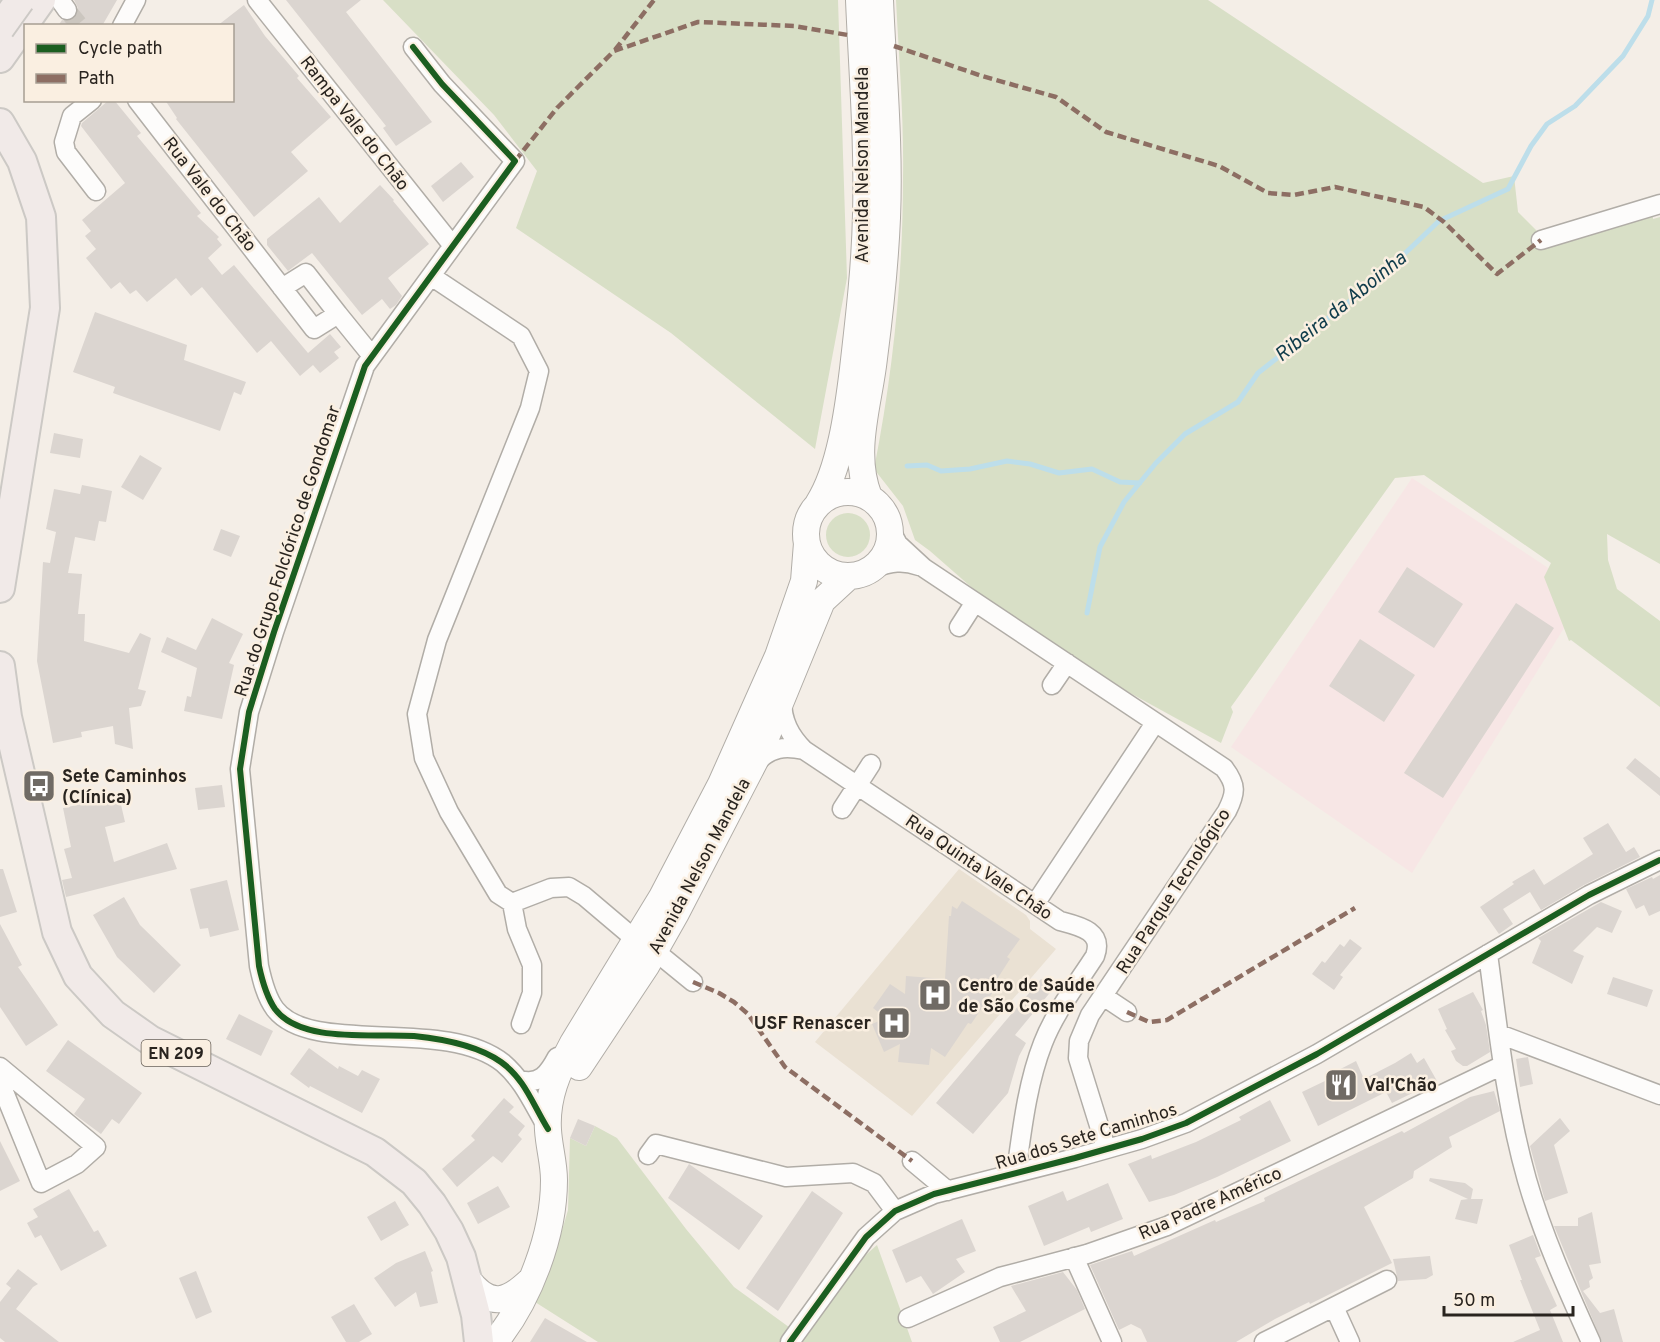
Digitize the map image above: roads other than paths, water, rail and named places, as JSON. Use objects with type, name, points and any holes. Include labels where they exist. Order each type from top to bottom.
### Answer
[{"type":"main road","name":"Avenida Nelson Mandela","points":[[818,504],[831,480],[842,435],[849,398],[862,290],[866,191],[859,0]]},
{"type":"main road","name":"Avenida Nelson Mandela","points":[[869,497],[863,482],[860,464],[861,442],[877,338],[887,216],[880,0]]},
{"type":"main road","points":[[0,28],[26,3]]},
{"type":"main road","points":[[0,58],[26,3]]},
{"type":"main road","points":[[0,123],[22,161],[41,217],[45,308],[0,588]]},
{"type":"main road","points":[[842,492],[856,492],[869,497],[880,505],[888,517],[891,531],[890,545],[884,558],[862,575],[848,577],[834,574],[822,567],[812,556],[807,543],[810,516],[818,504],[829,496],[842,492]]},
{"type":"main road","name":"Avenida Nelson Mandela","points":[[552,1156],[564,1099],[577,1070],[646,945],[662,897],[721,784],[765,686],[804,581],[807,543]]},
{"type":"main road","name":"Avenida Nelson Mandela","points":[[552,1156],[548,1129],[551,1089],[560,1067],[595,1005],[646,945],[699,871],[752,766],[822,602],[848,577]]},
{"type":"main road","name":"EN 209","points":[[0,666],[7,717],[57,932],[78,976],[113,1014],[150,1040],[375,1152],[414,1182],[432,1204],[449,1231],[461,1257],[478,1326],[479,1342]]},
{"type":"main road","points":[[495,1342],[506,1328],[531,1280],[545,1242],[551,1219],[555,1178],[552,1156]]},
{"type":"main road","points":[[468,1280],[484,1296],[499,1299],[514,1296],[531,1280]]},
{"type":"street","points":[[122,24],[136,0]]},
{"type":"street","name":"Rampa Vale do Chão","points":[[257,0],[453,246]]},
{"type":"street","name":"Rua do Grupo Folclórico de Gondomar","points":[[413,47],[442,84],[515,161],[365,366],[249,712],[240,769],[261,975],[275,1009],[290,1022],[306,1029],[331,1033],[415,1036],[458,1043],[502,1062],[520,1080],[548,1129]]},
{"type":"street","points":[[90,102],[72,116],[64,142],[66,152],[96,191]]},
{"type":"street","name":"Rua Vale do Chão","points":[[140,102],[314,329],[338,314]]},
{"type":"street","points":[[1541,240],[1660,204]]},
{"type":"street","points":[[282,288],[306,273],[372,356]]},
{"type":"street","points":[[431,276],[521,336],[539,371],[530,408],[437,640],[417,714],[424,759],[449,812],[498,894],[512,903],[517,928],[532,965],[532,993],[521,1024]]},
{"type":"street","name":"Rua Parque Tecnológico","points":[[891,531],[898,544],[924,568],[1224,768],[1234,785],[1234,797],[1227,811],[1090,1015],[1079,1041],[1078,1058],[1106,1148]]},
{"type":"street","name":"Rua Parque Tecnológico","points":[[874,568],[898,561],[909,562],[924,568]]},
{"type":"street","points":[[959,627],[975,602]]},
{"type":"street","points":[[1053,685],[1067,663]]},
{"type":"street","name":"Rua Quinta Vale Chão","points":[[782,700],[782,711],[786,724],[794,740],[804,750],[1060,921],[1082,927],[1095,937],[1098,947],[1095,956],[1055,1019],[1043,1043],[1033,1075],[1016,1173]]},
{"type":"street","points":[[1035,904],[1155,723]]},
{"type":"street","points":[[752,766],[772,750],[785,746],[804,750]]},
{"type":"street","points":[[842,809],[871,764]]},
{"type":"street","name":"Rua dos Sete Caminhos","points":[[790,1342],[866,1237],[895,1211],[934,1194],[1142,1139],[1186,1123],[1317,1054],[1588,895],[1660,860]]},
{"type":"street","points":[[512,903],[551,888],[569,887],[584,896],[693,982]]},
{"type":"street","points":[[1488,954],[1503,1065],[1526,1178],[1537,1214],[1591,1342]]},
{"type":"street","points":[[1103,996],[1127,1012]]},
{"type":"street","points":[[520,1080],[535,1082],[544,1077],[563,1044],[595,1005]]},
{"type":"street","points":[[1499,1034],[1660,1095]]},
{"type":"street","name":"Rua Padre Américo","points":[[908,1318],[1000,1277],[1074,1257],[1167,1226],[1503,1065]]},
{"type":"street","points":[[0,1067],[96,1147],[77,1164],[41,1183],[0,1082]]},
{"type":"street","points":[[648,1155],[656,1144],[786,1177],[853,1173],[874,1183],[895,1211]]},
{"type":"street","points":[[912,1161],[948,1191]]},
{"type":"street","points":[[1074,1257],[1112,1342]]},
{"type":"street","points":[[1264,1342],[1387,1280]]},
{"type":"street","points":[[1334,1307],[1350,1342]]},
{"type":"waterway","name":"Ribeira da Aboinha","points":[[1087,613],[1100,547],[1124,502],[1156,463],[1185,434],[1238,402],[1258,373],[1378,279],[1439,221],[1508,189],[1531,146],[1547,124],[1575,106],[1623,56],[1648,16],[1652,0]]},
{"type":"waterway","points":[[907,466],[927,465],[941,471],[970,469],[1007,461],[1030,464],[1059,473],[1092,469],[1120,482],[1140,483]]},
{"type":"tunnel","points":[[67,10],[78,24]]},
{"type":"place","name":"Sete Caminhos (Clínica)","points":[[39,786]]},
{"type":"place","name":"Centro de Saúde de São Cosme","points":[[935,995]]},
{"type":"place","name":"USF Renascer","points":[[894,1023]]},
{"type":"place","name":"Val'Chão","points":[[1341,1085]]}]
